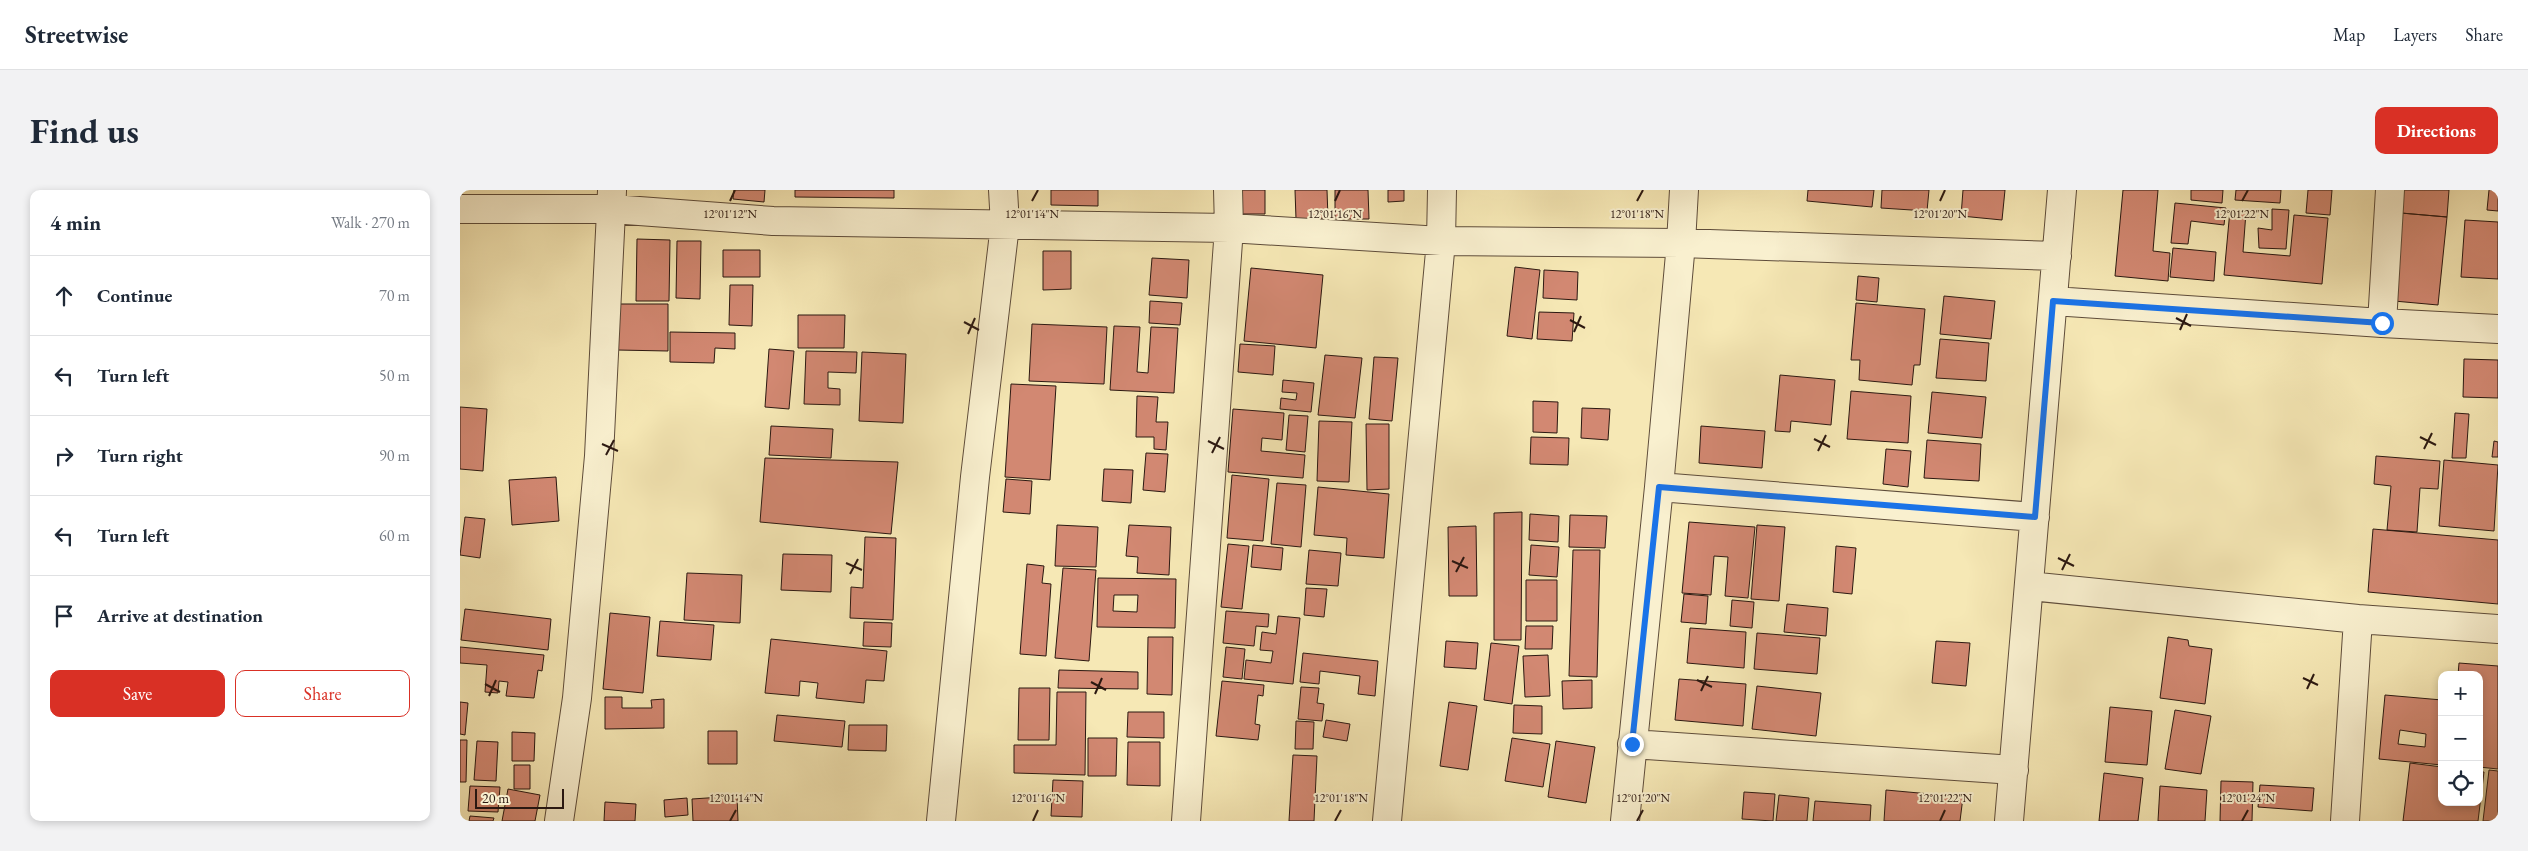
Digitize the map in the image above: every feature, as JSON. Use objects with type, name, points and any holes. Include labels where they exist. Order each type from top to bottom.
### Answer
[{"type":"street","points":[[941,821],[975,477],[1005,225],[1003,190]]},
{"type":"street","points":[[1186,821],[1229,228],[1228,190]]},
{"type":"street","points":[[1387,821],[1441,240],[1442,190]]},
{"type":"street","points":[[1625,821],[1682,243],[1684,190]]},
{"type":"street","points":[[2009,821],[2062,190]]},
{"type":"street","points":[[2382,323],[2390,190]]},
{"type":"street","points":[[560,821],[577,698],[599,456],[612,199]]},
{"type":"street","points":[[460,209],[612,199],[772,221],[1229,228],[1441,240],[1682,243],[2057,256]]},
{"type":"street","points":[[2053,301],[2498,329]]},
{"type":"street","points":[[1659,487],[2035,517]]},
{"type":"street","points":[[2029,586],[2358,619],[2498,629]]},
{"type":"street","points":[[2344,821],[2358,619]]},
{"type":"street","points":[[1632,744],[2014,770]]},
{"type":"building","points":[[734,190],[765,190],[764,202],[733,199]]},
{"type":"building","points":[[795,190],[894,190],[894,198],[795,197]]},
{"type":"building","points":[[1051,190],[1098,190],[1098,206],[1051,205]]},
{"type":"building","points":[[1235,190],[1265,190],[1265,214],[1235,214]]},
{"type":"building","points":[[1295,190],[1327,190],[1328,218],[1296,219]]},
{"type":"building","points":[[1335,190],[1368,190],[1369,219],[1335,219]]},
{"type":"building","points":[[1388,190],[1404,190],[1404,201],[1388,202]]},
{"type":"building","points":[[1808,190],[1874,190],[1872,207],[1807,201]]},
{"type":"building","points":[[1882,190],[1929,190],[1927,211],[1881,208]]},
{"type":"building","points":[[1963,190],[2005,190],[2002,220],[1961,216]]},
{"type":"building","points":[[2123,190],[2158,190],[2153,251],[2170,253],[2168,281],[2115,276]]},
{"type":"building","points":[[2191,190],[2223,190],[2222,203],[2191,200]]},
{"type":"building","points":[[2236,190],[2281,190],[2280,203],[2235,200]]},
{"type":"building","points":[[2308,190],[2332,190],[2330,215],[2306,213]]},
{"type":"building","points":[[2403,190],[2449,190],[2447,217],[2401,213]]},
{"type":"building","points":[[2489,190],[2498,190],[2498,211],[2487,210]]},
{"type":"building","points":[[2175,203],[2226,208],[2224,225],[2191,221],[2188,244],[2171,243]]},
{"type":"building","points":[[2272,209],[2289,210],[2286,249],[2259,248],[2258,228],[2272,230]]},
{"type":"building","points":[[2230,210],[2246,212],[2243,252],[2290,256],[2294,215],[2328,218],[2322,284],[2224,275]]},
{"type":"building","points":[[2401,213],[2447,217],[2438,305],[2394,301]]},
{"type":"building","points":[[2465,220],[2498,222],[2498,279],[2461,277]]},
{"type":"building","points":[[637,239],[670,240],[669,301],[636,301]]},
{"type":"building","points":[[677,241],[701,241],[700,299],[676,298]]},
{"type":"building","points":[[2173,248],[2216,252],[2214,281],[2170,277]]},
{"type":"building","points":[[723,250],[760,250],[760,277],[723,277]]},
{"type":"building","points":[[1043,251],[1071,251],[1071,289],[1043,290]]},
{"type":"building","points":[[1152,258],[1189,260],[1187,298],[1149,295]]},
{"type":"building","points":[[1515,267],[1540,270],[1532,339],[1507,336]]},
{"type":"building","points":[[1251,268],[1323,275],[1316,348],[1244,341]]},
{"type":"building","points":[[1544,270],[1578,272],[1577,300],[1543,298]]},
{"type":"building","points":[[1858,276],[1879,278],[1877,302],[1856,300]]},
{"type":"building","points":[[730,285],[753,285],[752,326],[729,325]]},
{"type":"building","points":[[1944,296],[1995,301],[1991,339],[1940,334]]},
{"type":"building","points":[[1150,301],[1182,303],[1180,325],[1149,323]]},
{"type":"building","points":[[1856,303],[1925,309],[1920,365],[1914,365],[1912,385],[1859,380],[1860,360],[1851,360]]},
{"type":"building","points":[[618,304],[668,304],[668,351],[617,350]]},
{"type":"building","points":[[1539,312],[1574,313],[1572,341],[1537,339]]},
{"type":"building","points":[[798,315],[845,315],[844,348],[798,348]]},
{"type":"building","points":[[1032,324],[1107,327],[1104,384],[1029,381]]},
{"type":"building","points":[[1114,326],[1140,327],[1137,372],[1148,373],[1151,327],[1178,328],[1174,393],[1110,390]]},
{"type":"building","points":[[670,332],[735,333],[735,349],[715,348],[714,363],[670,362]]},
{"type":"building","points":[[1940,339],[1989,343],[1986,381],[1936,378]]},
{"type":"building","points":[[1240,344],[1275,346],[1273,375],[1238,372]]},
{"type":"building","points":[[769,349],[794,351],[789,409],[765,407]]},
{"type":"building","points":[[806,351],[857,352],[856,373],[828,372],[828,388],[840,389],[840,405],[804,404]]},
{"type":"building","points":[[862,352],[906,354],[903,423],[859,421]]},
{"type":"building","points":[[1325,355],[1362,358],[1355,418],[1318,415]]},
{"type":"building","points":[[1374,357],[1398,358],[1392,421],[1369,419]]},
{"type":"building","points":[[2464,359],[2498,360],[2498,398],[2463,397]]},
{"type":"building","points":[[1780,375],[1835,380],[1831,425],[1791,421],[1790,432],[1775,431]]},
{"type":"building","points":[[1283,380],[1314,383],[1311,412],[1280,409],[1281,398],[1296,400],[1297,393],[1282,392]]},
{"type":"building","points":[[1011,384],[1056,386],[1050,480],[1005,477]]},
{"type":"building","points":[[1851,391],[1911,396],[1908,443],[1847,439]]},
{"type":"building","points":[[1932,392],[1986,397],[1982,438],[1928,433]]},
{"type":"building","points":[[1137,396],[1158,397],[1156,422],[1168,422],[1166,450],[1154,449],[1154,437],[1136,437]]},
{"type":"building","points":[[1533,401],[1558,402],[1557,433],[1533,432]]},
{"type":"building","points":[[460,407],[487,409],[483,471],[460,469]]},
{"type":"building","points":[[1582,408],[1610,409],[1608,440],[1581,438]]},
{"type":"building","points":[[1233,409],[1284,413],[1282,440],[1262,438],[1261,451],[1305,455],[1303,478],[1228,472]]},
{"type":"building","points":[[2455,413],[2469,414],[2466,458],[2452,458]]},
{"type":"building","points":[[1289,415],[1308,416],[1305,452],[1286,450]]},
{"type":"building","points":[[1319,421],[1352,422],[1349,482],[1317,481]]},
{"type":"building","points":[[1366,424],[1389,424],[1389,489],[1367,490]]},
{"type":"building","points":[[771,426],[833,429],[831,458],[769,455]]},
{"type":"building","points":[[1701,426],[1765,431],[1762,468],[1699,463]]},
{"type":"building","points":[[1531,437],[1569,438],[1568,465],[1530,464]]},
{"type":"building","points":[[1927,440],[1981,444],[1979,481],[1924,478]]},
{"type":"building","points":[[2494,441],[2498,442],[2498,457],[2492,457]]},
{"type":"building","points":[[1886,449],[1911,451],[1908,487],[1883,484]]},
{"type":"building","points":[[1146,453],[1168,454],[1165,492],[1143,490]]},
{"type":"building","points":[[2376,456],[2440,461],[2438,489],[2420,488],[2417,532],[2387,530],[2391,486],[2374,484]]},
{"type":"building","points":[[765,458],[898,462],[891,534],[760,522]]},
{"type":"building","points":[[2444,460],[2498,465],[2494,531],[2439,526]]},
{"type":"building","points":[[1104,469],[1133,470],[1131,503],[1102,501]]},
{"type":"building","points":[[1232,475],[1269,479],[1263,541],[1227,538]]},
{"type":"building","points":[[556,477],[559,521],[512,525],[509,480]]},
{"type":"building","points":[[1006,479],[1032,481],[1030,514],[1003,512]]},
{"type":"building","points":[[1277,483],[1306,485],[1301,547],[1271,544]]},
{"type":"building","points":[[1318,487],[1389,494],[1384,558],[1346,555],[1347,538],[1314,535]]},
{"type":"building","points":[[1522,512],[1521,640],[1494,640],[1494,513]]},
{"type":"building","points":[[1530,514],[1559,516],[1558,542],[1529,540]]},
{"type":"building","points":[[1570,515],[1607,516],[1605,548],[1569,547]]},
{"type":"building","points":[[465,517],[485,519],[480,558],[460,555]]},
{"type":"building","points":[[1689,522],[1755,527],[1748,598],[1725,596],[1728,557],[1714,556],[1711,595],[1682,593]]},
{"type":"building","points":[[1057,525],[1098,527],[1096,567],[1055,566]]},
{"type":"building","points":[[1129,525],[1171,527],[1169,575],[1137,573],[1138,557],[1126,556]]},
{"type":"building","points":[[1757,525],[1785,527],[1779,601],[1751,599]]},
{"type":"building","points":[[1476,526],[1477,596],[1449,596],[1448,527]]},
{"type":"building","points":[[2373,529],[2498,540],[2498,604],[2368,592]]},
{"type":"building","points":[[865,537],[896,538],[893,620],[850,618],[851,587],[863,588]]},
{"type":"building","points":[[1228,544],[1249,546],[1242,609],[1221,607]]},
{"type":"building","points":[[1253,545],[1283,548],[1281,570],[1251,567]]},
{"type":"building","points":[[1531,545],[1559,547],[1557,577],[1529,575]]},
{"type":"building","points":[[1836,546],[1856,548],[1852,594],[1833,592]]},
{"type":"building","points":[[1309,550],[1341,553],[1338,586],[1306,584]]},
{"type":"building","points":[[1573,550],[1600,550],[1597,677],[1569,676]]},
{"type":"building","points":[[783,554],[832,555],[831,592],[781,590]]},
{"type":"building","points":[[1027,564],[1044,566],[1042,583],[1051,584],[1046,656],[1020,654]]},
{"type":"building","points":[[1063,568],[1096,570],[1089,661],[1055,658]]},
{"type":"building","points":[[687,573],[742,575],[740,623],[684,620]]},
{"type":"building","points":[[1098,578],[1176,579],[1175,628],[1097,627]],"holes":[[[1114,595],[1138,595],[1137,612],[1113,611]]]},
{"type":"building","points":[[1526,580],[1557,580],[1557,621],[1526,621]]},
{"type":"building","points":[[1306,588],[1327,589],[1324,617],[1304,615]]},
{"type":"building","points":[[1684,594],[1708,596],[1706,624],[1681,622]]},
{"type":"building","points":[[1732,600],[1754,602],[1752,628],[1730,626]]},
{"type":"building","points":[[1787,604],[1828,608],[1826,636],[1784,632]]},
{"type":"building","points":[[465,609],[551,619],[548,650],[461,640]]},
{"type":"building","points":[[1226,611],[1269,614],[1268,627],[1256,626],[1254,646],[1223,643]]},
{"type":"building","points":[[610,613],[650,617],[643,693],[603,689]]},
{"type":"building","points":[[1278,616],[1300,618],[1293,684],[1244,679],[1246,660],[1271,663],[1273,651],[1260,650],[1262,632],[1276,634]]},
{"type":"building","points":[[660,621],[714,625],[711,660],[657,656]]},
{"type":"building","points":[[864,622],[892,623],[891,647],[863,646]]},
{"type":"building","points":[[1526,626],[1553,626],[1552,649],[1525,649]]},
{"type":"building","points":[[1690,628],[1746,632],[1744,668],[1687,663]]},
{"type":"building","points":[[1757,633],[1820,638],[1817,674],[1754,669]]},
{"type":"building","points":[[1148,637],[1173,637],[1172,695],[1147,694]]},
{"type":"building","points":[[2168,637],[2188,640],[2189,646],[2212,649],[2205,704],[2160,698]]},
{"type":"building","points":[[771,639],[887,651],[884,681],[866,680],[864,703],[816,698],[818,683],[800,681],[799,696],[765,693]]},
{"type":"building","points":[[1446,641],[1478,643],[1476,669],[1444,667]]},
{"type":"building","points":[[1936,641],[1970,643],[1966,686],[1932,683]]},
{"type":"building","points":[[1491,643],[1519,646],[1512,704],[1484,700]]},
{"type":"building","points":[[460,647],[544,655],[542,671],[538,670],[534,698],[506,696],[508,682],[499,681],[498,693],[485,692],[487,665],[460,663]]},
{"type":"building","points":[[1226,647],[1245,649],[1242,679],[1223,677]]},
{"type":"building","points":[[1303,653],[1378,661],[1375,696],[1358,694],[1360,676],[1320,671],[1319,684],[1300,682]]},
{"type":"building","points":[[1548,655],[1550,696],[1525,697],[1523,656]]},
{"type":"building","points":[[2459,663],[2498,666],[2498,769],[2483,767],[2483,671],[2458,671]]},
{"type":"building","points":[[1059,670],[1138,672],[1138,689],[1058,688]]},
{"type":"building","points":[[1679,679],[1746,684],[1743,726],[1675,720]]},
{"type":"building","points":[[1592,680],[1592,708],[1563,709],[1562,681]]},
{"type":"building","points":[[1222,681],[1264,685],[1263,696],[1258,695],[1255,724],[1260,725],[1258,740],[1216,736]]},
{"type":"building","points":[[1757,686],[1821,693],[1816,736],[1752,729]]},
{"type":"building","points":[[1301,687],[1319,688],[1317,703],[1324,704],[1322,721],[1298,719]]},
{"type":"building","points":[[1019,688],[1050,688],[1049,740],[1018,740]]},
{"type":"building","points":[[1057,692],[1086,692],[1085,775],[1014,773],[1014,745],[1056,745]]},
{"type":"building","points":[[2385,695],[2438,700],[2438,765],[2379,759]],"holes":[[[2400,730],[2426,734],[2425,747],[2398,744]]]},
{"type":"building","points":[[605,697],[622,697],[622,708],[652,708],[651,700],[664,699],[664,728],[605,729]]},
{"type":"building","points":[[460,702],[468,703],[465,735],[460,734]]},
{"type":"building","points":[[1449,702],[1477,706],[1468,770],[1440,766]]},
{"type":"building","points":[[1514,705],[1542,706],[1542,734],[1513,733]]},
{"type":"building","points":[[2110,707],[2152,711],[2147,765],[2105,762]]},
{"type":"building","points":[[2175,710],[2211,716],[2201,774],[2165,769]]},
{"type":"building","points":[[1128,712],[1164,712],[1164,738],[1127,737]]},
{"type":"building","points":[[777,715],[845,721],[842,747],[774,741]]},
{"type":"building","points":[[1326,720],[1350,724],[1347,741],[1323,737]]},
{"type":"building","points":[[1296,721],[1314,722],[1313,749],[1295,749]]},
{"type":"building","points":[[849,725],[887,725],[886,751],[848,750]]},
{"type":"building","points":[[708,731],[737,731],[737,764],[708,764]]},
{"type":"building","points":[[512,732],[535,733],[534,761],[512,761]]},
{"type":"building","points":[[1088,738],[1117,738],[1116,776],[1088,776]]},
{"type":"building","points":[[1512,738],[1550,744],[1543,787],[1505,781]]},
{"type":"building","points":[[460,740],[467,740],[466,782],[460,782]]},
{"type":"building","points":[[477,741],[498,742],[496,781],[474,780]]},
{"type":"building","points":[[1556,741],[1595,747],[1586,803],[1548,797]]},
{"type":"building","points":[[1128,742],[1160,742],[1160,786],[1127,785]]},
{"type":"building","points":[[1293,755],[1317,756],[1314,821],[1289,821]]},
{"type":"building","points":[[2410,763],[2438,766],[2438,806],[2480,806],[2478,821],[2403,821]]},
{"type":"building","points":[[514,765],[530,765],[530,789],[514,789]]},
{"type":"building","points":[[2489,770],[2498,771],[2498,821],[2483,821]]},
{"type":"building","points":[[2104,773],[2143,778],[2138,821],[2099,821]]},
{"type":"building","points":[[1053,780],[1083,781],[1082,817],[1051,816]]},
{"type":"building","points":[[2221,781],[2253,782],[2252,821],[2220,821]]},
{"type":"building","points":[[2260,785],[2314,788],[2312,811],[2258,807]]},
{"type":"building","points":[[470,786],[500,787],[498,812],[468,811]]},
{"type":"building","points":[[2160,786],[2207,790],[2205,821],[2158,821]]},
{"type":"building","points":[[508,789],[540,795],[535,821],[502,821]]},
{"type":"building","points":[[1886,790],[1963,797],[1960,821],[1884,821]]},
{"type":"building","points":[[1744,792],[1775,794],[1773,821],[1742,819]]},
{"type":"building","points":[[1779,795],[1809,798],[1807,821],[1776,821]]},
{"type":"building","points":[[737,796],[738,821],[693,821],[692,799]]},
{"type":"building","points":[[687,798],[688,815],[665,817],[664,800]]},
{"type":"building","points":[[1815,801],[1871,805],[1870,821],[1813,821]]},
{"type":"building","points":[[605,802],[636,804],[635,821],[604,821]]},
{"type":"building","points":[[470,816],[494,818],[493,821],[469,821]]},
{"type":"route","points":[[1632,744],[1659,487],[2035,517],[2053,301],[2382,323]]}]
